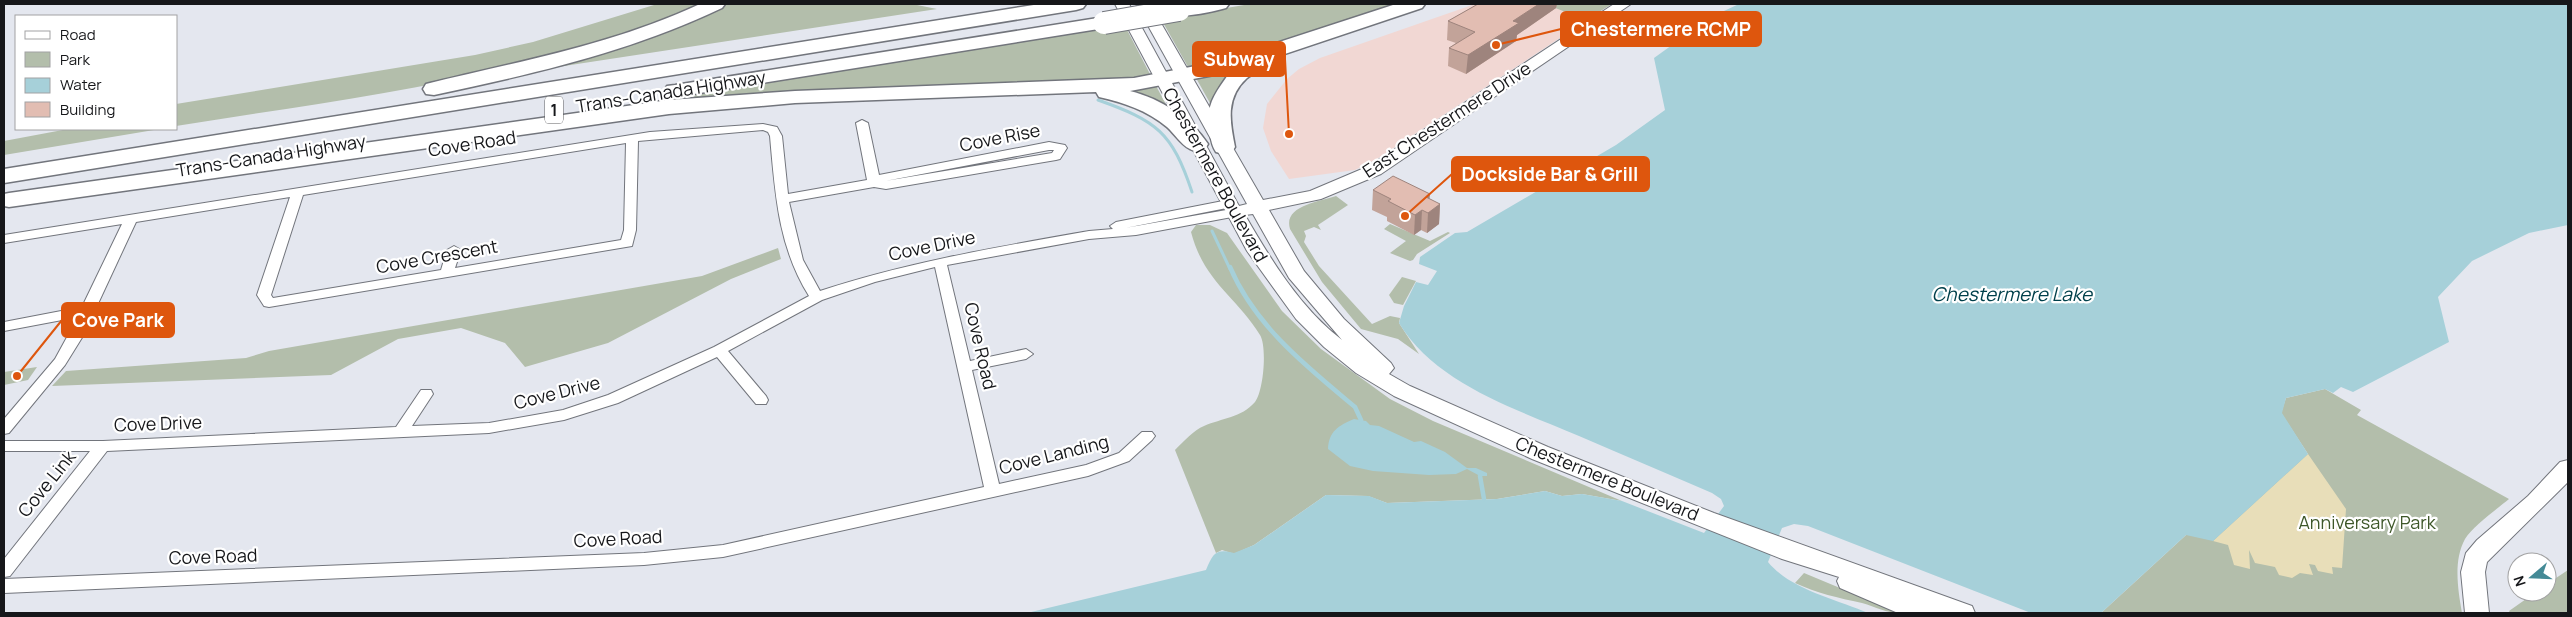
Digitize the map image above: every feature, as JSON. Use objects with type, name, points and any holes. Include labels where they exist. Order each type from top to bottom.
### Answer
[{"type":"highway","points":[[428,90],[583,55],[647,33],[715,4]]},
{"type":"highway","points":[[4,159],[428,90],[990,4]]},
{"type":"highway","name":"Trans-Canada Highway","points":[[4,176],[312,125],[1076,4]]},
{"type":"highway","name":"Trans-Canada Highway","points":[[7,200],[1219,4]]},
{"type":"highway","points":[[7,200],[670,107],[794,97],[1134,84],[1225,67],[1415,4]]},
{"type":"highway","points":[[1224,147],[1218,115],[1222,100],[1234,80],[1239,74],[1290,46]]},
{"type":"highway","points":[[1064,88],[1115,93],[1142,102],[1177,122],[1197,144]]},
{"type":"main road","name":"Chestermere Boulevard","points":[[1122,4],[1224,147],[1254,204],[1296,274],[1332,318],[1371,357],[1425,400]]},
{"type":"main road","name":"Chestermere Boulevard","points":[[1143,4],[1197,144],[1230,208],[1273,277],[1319,333],[1337,349],[1383,381],[1540,453],[1791,552],[1875,578],[1963,613]]},
{"type":"main road","name":"East Chestermere Drive","points":[[1230,208],[1315,195],[1375,170],[1624,4]]},
{"type":"main road","points":[[2477,613],[2473,572],[2475,560],[2485,547],[2536,502],[2568,468]]},
{"type":"main road","name":"Chestermere Boulevard","points":[[1791,552],[1874,593],[1922,613]]},
{"type":"street","points":[[862,124],[874,183]]},
{"type":"street","name":"Cove Road","points":[[4,239],[632,139],[744,128],[774,129],[783,199],[795,259],[802,277],[817,297]]},
{"type":"street","name":"Cove Crescent","points":[[298,191],[264,295],[268,304],[627,243],[630,230],[632,139]]},
{"type":"street","name":"Cove Rise","points":[[783,199],[874,183],[886,185],[1056,156],[1061,148],[1049,146],[882,178],[874,183]]},
{"type":"street","name":"Cove Drive","points":[[4,446],[103,446],[400,433],[489,428],[564,415],[613,399],[719,350],[817,297],[871,279],[940,262],[1089,235],[1136,231],[1230,208]]},
{"type":"street","points":[[4,429],[60,362],[76,336],[131,218]]},
{"type":"street","points":[[447,274],[454,250]]},
{"type":"street","name":"Cove Road","points":[[4,586],[644,559],[700,554],[742,547],[993,491],[940,262]]},
{"type":"street","points":[[4,326],[87,311]]},
{"type":"street","points":[[719,350],[760,400]]},
{"type":"street","points":[[964,367],[1026,354]]},
{"type":"street","points":[[400,433],[426,394]]},
{"type":"street","name":"Cove Landing","points":[[993,491],[1088,470],[1124,457],[1147,436]]},
{"type":"street","name":"Cove Link","points":[[4,571],[103,446]]},
{"type":"shaded area","points":[[1475,4],[1545,4],[1587,20],[1377,159],[1355,170],[1289,179],[1271,151],[1263,128],[1267,104],[1287,79],[1299,69],[1320,58]]},
{"type":"green space","points":[[705,4],[642,29],[577,50],[511,67],[378,94],[178,126],[178,104],[475,55],[533,42],[654,5]]},
{"type":"green space","points":[[725,4],[912,4],[937,9],[551,68],[681,24]]},
{"type":"green space","points":[[1250,4],[1397,4],[1215,65],[1188,67],[1161,19]]},
{"type":"green space","points":[[1545,4],[1612,4],[1586,20]]},
{"type":"green space","points":[[1124,24],[1151,76],[1139,80],[737,95],[594,112]]},
{"type":"green space","points":[[1237,68],[1214,102],[1210,103],[1196,78]]},
{"type":"green space","points":[[1155,84],[1168,108],[1124,89]]},
{"type":"green space","points":[[63,130],[154,130],[4,155],[4,141]]},
{"type":"green space","points":[[1336,196],[1348,205],[1318,225],[1321,230],[1314,227],[1304,231],[1306,236],[1304,242],[1319,266],[1372,324],[1390,316],[1400,318],[1399,323],[1419,354],[1398,339],[1361,329],[1322,282],[1290,229],[1289,221],[1297,210],[1312,203]]},
{"type":"green space","points":[[1390,224],[1430,241],[1448,232],[1450,233],[1417,254],[1410,261],[1390,253],[1406,241],[1384,229]]},
{"type":"green space","points":[[1196,225],[1210,225],[1227,233],[1282,311],[1321,349],[1390,399],[1433,421],[1622,501],[1582,494],[1562,496],[1545,491],[1497,499],[1387,503],[1368,496],[1326,495],[1254,545],[1234,554],[1222,550],[1216,553],[1175,450],[1200,428],[1237,415],[1255,402],[1261,388],[1264,358],[1260,335],[1251,321],[1221,288],[1204,264],[1191,232]]},
{"type":"green space","points":[[778,248],[781,259],[731,279],[608,343],[525,367],[505,343],[461,328],[398,339],[331,375],[52,386],[66,371],[246,358],[269,351],[702,276]]},
{"type":"green space","points":[[1402,277],[1416,281],[1403,305],[1394,303],[1389,295]]},
{"type":"green space","points":[[37,367],[28,380],[4,385],[4,372]]},
{"type":"green space","name":"Anniversary Park","points":[[2325,389],[2361,410],[2357,415],[2509,499],[2474,529],[2465,539],[2461,548],[2458,576],[2462,613],[2101,613],[2186,535],[2308,454],[2281,413],[2286,398]]},
{"type":"green space","points":[[2568,570],[2568,613],[2510,613],[2509,611],[2522,602],[2557,602],[2557,577]]},
{"type":"green space","points":[[1804,573],[1900,613],[1828,595],[1795,583]]},
{"type":"sand","points":[[2308,454],[2346,509],[2342,568],[2332,567],[2333,574],[2318,571],[2315,565],[2309,564],[2313,575],[2300,573],[2292,578],[2279,575],[2275,567],[2255,563],[2249,550],[2250,569],[2234,565],[2228,545],[2213,541]]},
{"type":"water","name":"Chestermere Lake","points":[[1739,4],[2568,4],[2568,225],[2529,233],[2472,261],[2438,297],[2449,342],[2353,392],[2341,387],[2333,393],[2325,389],[2286,398],[2282,413],[2308,454],[2213,541],[2186,535],[2101,613],[2031,613],[1808,526],[1794,524],[1782,528],[1768,562],[1778,572],[1801,587],[1868,613],[1027,613],[1206,570],[1216,553],[1223,551],[1234,553],[1254,545],[1326,495],[1369,496],[1387,503],[1497,499],[1545,491],[1562,496],[1582,494],[1622,501],[1704,533],[1724,506],[1721,499],[1712,493],[1530,416],[1479,392],[1434,363],[1415,344],[1399,323],[1404,306],[1416,282],[1428,285],[1437,271],[1419,264],[1420,257],[1455,233],[1467,232],[1616,145],[1665,110],[1654,58],[1711,17]]},
{"type":"water","points":[[1354,419],[1366,421],[1370,425],[1379,426],[1414,442],[1421,441],[1445,452],[1467,468],[1476,468],[1487,473],[1487,476],[1480,476],[1467,469],[1456,474],[1429,475],[1373,471],[1350,466],[1328,449],[1332,433],[1343,424]]},
{"type":"building","points":[[1478,4],[1539,4],[1513,21],[1519,23],[1468,55],[1449,48],[1475,32],[1448,21]]},
{"type":"building","points":[[1393,176],[1430,194],[1426,197],[1440,204],[1428,213],[1422,210],[1415,215],[1388,201],[1391,199],[1373,190]]},
{"type":"waterway","points":[[1098,100],[1135,115],[1160,131],[1177,155],[1192,192]]},
{"type":"waterway","points":[[1212,231],[1230,269]]},
{"type":"waterway","points":[[1230,267],[1253,308],[1268,327],[1301,361],[1355,407],[1361,420]]},
{"type":"waterway","points":[[1480,476],[1484,499]]},
{"type":"place","name":"Chestermere RCMP","points":[[1496,45]]},
{"type":"place","name":"Subway","points":[[1289,134]]},
{"type":"place","name":"Dockside Bar & Grill","points":[[1405,216]]},
{"type":"place","name":"Cove Park","points":[[17,376]]}]
